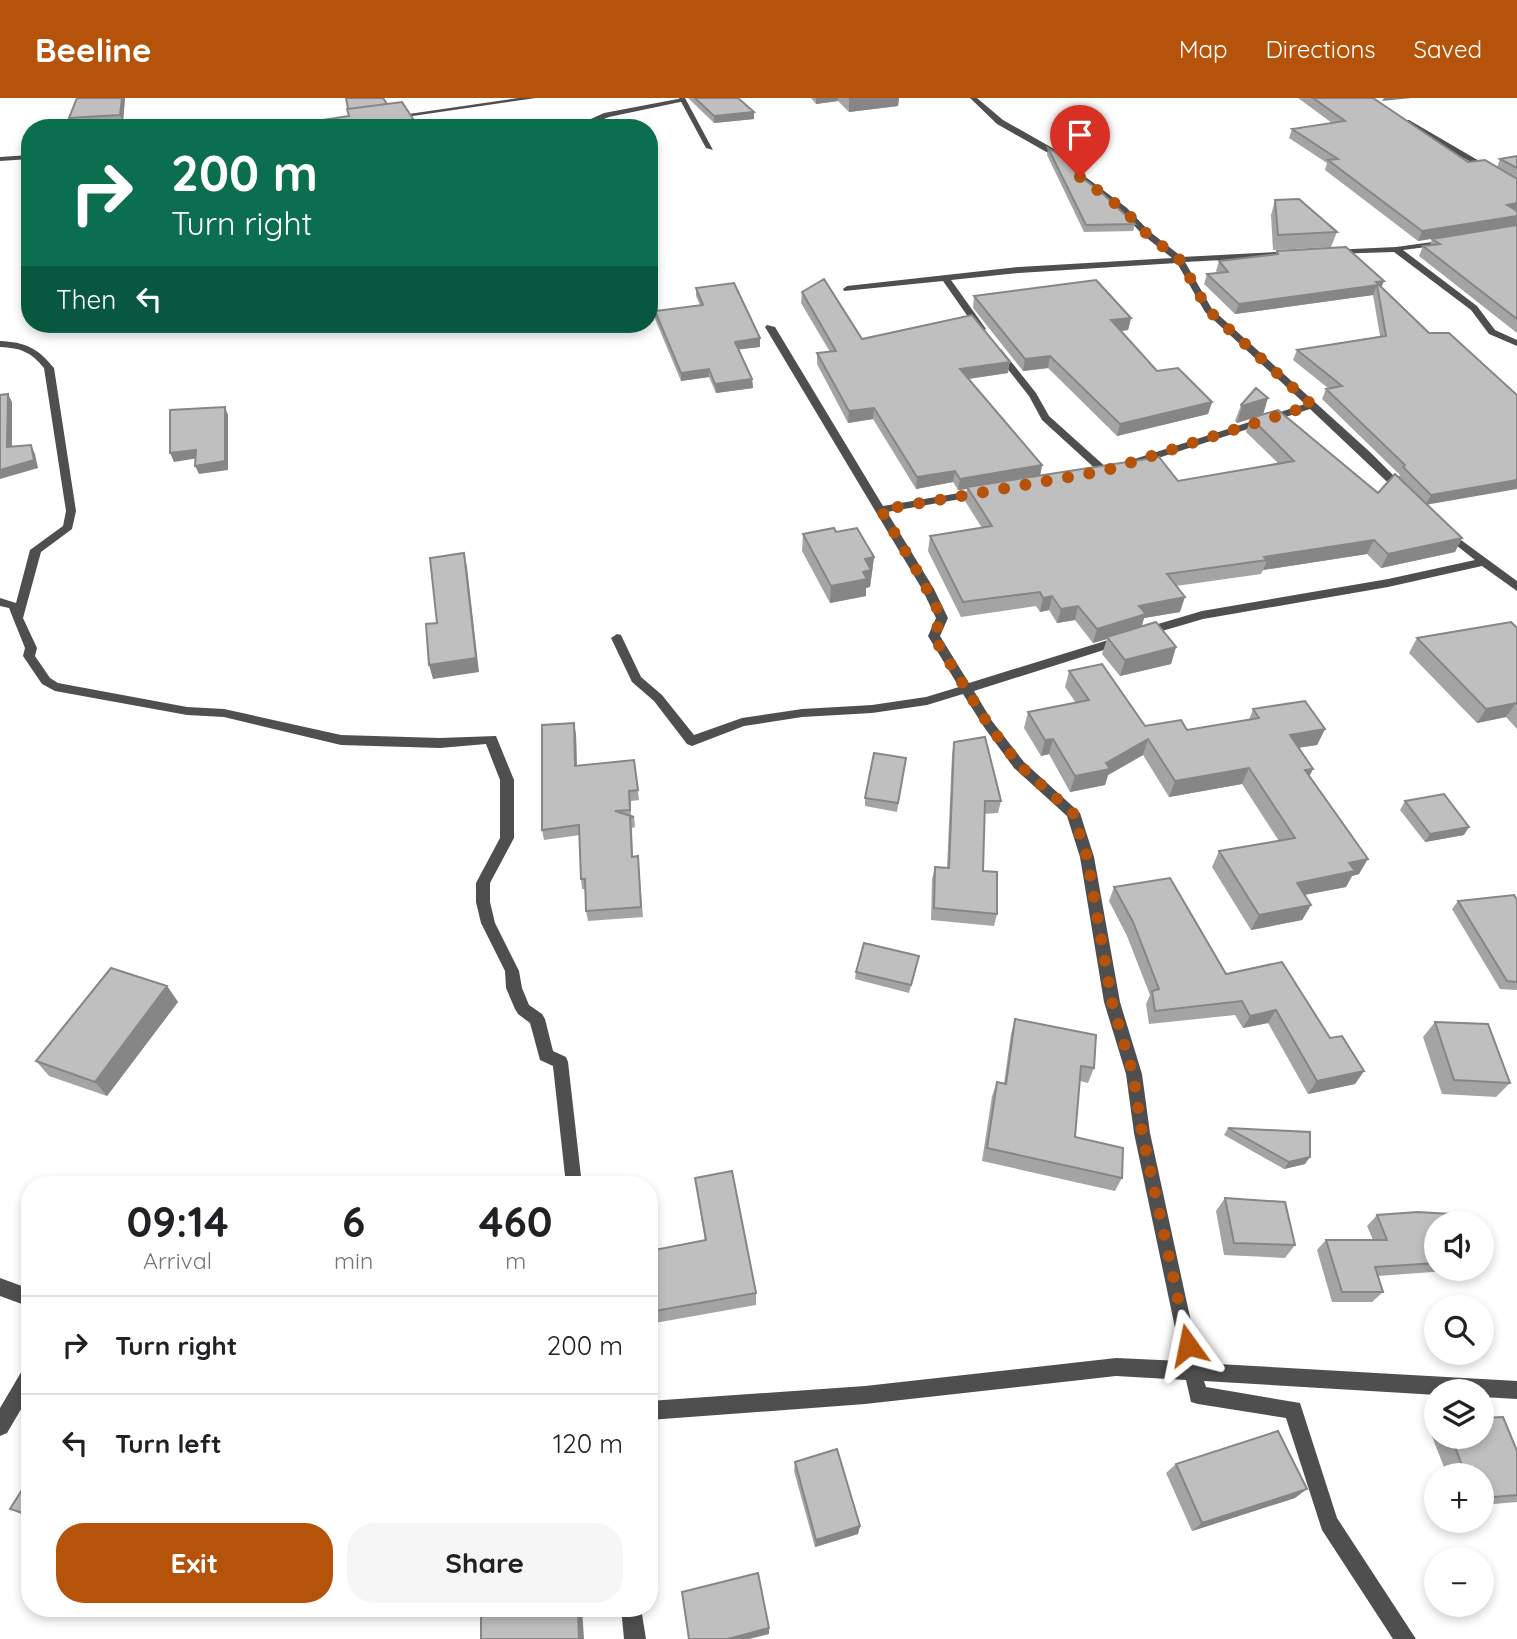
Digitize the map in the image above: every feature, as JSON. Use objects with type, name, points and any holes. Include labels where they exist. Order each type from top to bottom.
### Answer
[{"type":"street","points":[[383,119],[533,98]]},
{"type":"street","points":[[973,98],[1000,122],[1067,160],[1080,177],[1124,210],[1146,233],[1180,260],[1208,310],[1367,455],[1408,496]]},
{"type":"street","points":[[597,119],[682,99],[709,148]]},
{"type":"street","points":[[1400,118],[1517,186]]},
{"type":"street","points":[[0,159],[21,158]]},
{"type":"street","points":[[1316,252],[1396,249],[1462,240]]},
{"type":"street","points":[[1396,249],[1474,308],[1492,332],[1517,343]]},
{"type":"street","points":[[847,289],[1020,270],[1303,253]]},
{"type":"street","points":[[946,279],[985,334]]},
{"type":"street","points":[[769,327],[933,598],[942,618],[933,636],[964,687],[1019,765],[1073,813],[1087,857],[1112,1002],[1133,1074],[1142,1133],[1198,1395],[1293,1410],[1329,1524],[1405,1639]]},
{"type":"street","points":[[0,344],[23,345],[34,350],[49,368],[71,511],[68,527],[36,550],[17,618]]},
{"type":"street","points":[[993,344],[1033,395],[1045,418],[1104,471]]},
{"type":"street","points":[[1091,474],[1312,405]]},
{"type":"street","points":[[881,510],[999,489]]},
{"type":"street","points":[[1434,522],[1517,587]]},
{"type":"street","points":[[617,638],[636,679],[658,698],[692,741],[742,722],[927,701],[964,687],[1034,669],[1202,615],[1388,583],[1483,562]]},
{"type":"street","points":[[0,602],[13,606],[31,648],[29,656],[46,681],[55,687],[187,711],[224,713],[341,740],[440,743],[491,739],[507,780],[508,838],[483,883],[483,902],[488,923],[512,971],[514,988],[523,1009],[537,1019],[546,1055],[560,1062],[573,1176]]},
{"type":"street","points":[[0,1287],[21,1295]]},
{"type":"street","points":[[658,1410],[865,1395],[1116,1367],[1517,1390]]},
{"type":"street","points":[[0,1426],[21,1391]]},
{"type":"street","points":[[632,1617],[635,1639]]},
{"type":"building","points":[[77,98],[122,98],[120,115],[69,118]]},
{"type":"building","points":[[346,98],[383,98],[387,104],[348,109]]},
{"type":"building","points":[[695,98],[738,98],[754,112],[714,116]]},
{"type":"building","points":[[1313,98],[1373,98],[1468,162],[1485,160],[1517,179],[1517,203],[1507,205],[1517,211],[1517,216],[1422,231],[1328,160],[1338,159],[1292,129],[1345,121]]},
{"type":"building","points":[[402,102],[413,119],[329,119],[349,116],[347,109]]},
{"type":"building","points":[[1048,148],[1064,157],[1077,174],[1135,224],[1086,225]]},
{"type":"building","points":[[1517,156],[1517,168],[1500,159]]},
{"type":"building","points":[[1299,199],[1337,232],[1278,235],[1275,200]]},
{"type":"building","points":[[1517,225],[1517,319],[1423,246],[1440,244],[1432,239]]},
{"type":"building","points":[[1346,247],[1384,281],[1376,282],[1429,333],[1449,333],[1517,395],[1517,480],[1431,495],[1403,467],[1405,465],[1326,389],[1342,386],[1297,350],[1386,336],[1377,285],[1239,304],[1207,274],[1228,272],[1219,261],[1278,254],[1277,251]]},
{"type":"building","points":[[824,279],[862,339],[972,315],[1010,362],[960,369],[1042,465],[960,479],[955,471],[917,477],[874,408],[849,411],[817,353],[836,351],[802,292]]},
{"type":"building","points":[[1096,280],[1131,318],[1111,320],[1157,371],[1178,368],[1212,402],[1120,424],[1050,356],[1025,359],[974,296]]},
{"type":"building","points":[[734,283],[760,338],[735,342],[752,379],[715,384],[709,369],[681,373],[658,318],[658,311],[703,305],[696,288]]},
{"type":"building","points":[[1256,388],[1268,398],[1242,406],[1241,405]]},
{"type":"building","points":[[8,394],[7,447],[31,445],[34,460],[0,470],[0,395]]},
{"type":"building","points":[[225,407],[225,461],[195,466],[196,450],[170,453],[170,410]]},
{"type":"building","points":[[1278,410],[1378,493],[1395,474],[1462,538],[1388,554],[1374,540],[1264,557],[1267,560],[1167,574],[1185,597],[1139,606],[1146,614],[1097,629],[1078,606],[1061,609],[1052,596],[1043,598],[1040,592],[963,602],[930,536],[992,526],[967,487],[1159,457],[1178,481],[1294,461],[1251,418]]},
{"type":"building","points":[[834,528],[836,532],[857,528],[874,557],[865,559],[871,570],[863,572],[867,579],[831,586],[803,534]]},
{"type":"building","points":[[464,553],[476,658],[429,665],[426,624],[437,623],[430,558]]},
{"type":"building","points":[[1156,622],[1176,647],[1125,660],[1107,637]]},
{"type":"building","points":[[1511,622],[1517,628],[1517,704],[1486,709],[1417,638]]},
{"type":"building","points":[[1102,664],[1145,726],[1181,720],[1187,730],[1259,718],[1253,709],[1305,701],[1325,729],[1290,735],[1313,769],[1305,770],[1368,859],[1349,863],[1355,871],[1297,883],[1311,905],[1259,915],[1219,851],[1295,838],[1249,768],[1175,781],[1148,739],[1106,763],[1110,769],[1075,776],[1053,739],[1045,740],[1028,712],[1089,700],[1069,671]]},
{"type":"building","points":[[574,723],[575,766],[634,760],[638,790],[629,791],[630,810],[615,811],[634,817],[630,817],[632,857],[638,856],[641,907],[586,911],[585,879],[581,879],[579,825],[542,830],[542,725]]},
{"type":"building","points":[[985,737],[1001,801],[985,801],[983,871],[997,872],[997,914],[934,908],[935,867],[949,868],[954,742]]},
{"type":"building","points":[[874,753],[906,758],[898,803],[865,798]]},
{"type":"building","points":[[1444,794],[1469,827],[1430,834],[1405,801]]},
{"type":"building","points":[[1170,878],[1226,974],[1282,962],[1330,1038],[1342,1036],[1364,1071],[1317,1081],[1276,1010],[1250,1016],[1242,1001],[1155,1011],[1152,991],[1159,989],[1133,922],[1114,887]]},
{"type":"building","points":[[1514,895],[1517,900],[1517,982],[1507,981],[1458,901]]},
{"type":"building","points":[[864,943],[919,956],[911,985],[856,972]]},
{"type":"building","points":[[111,968],[167,986],[95,1082],[36,1061]]},
{"type":"building","points":[[1015,1019],[1096,1035],[1094,1068],[1081,1066],[1075,1137],[1123,1148],[1122,1178],[987,1148],[997,1082],[1006,1084]]},
{"type":"building","points":[[1435,1022],[1488,1024],[1510,1083],[1454,1080]]},
{"type":"building","points":[[1228,1128],[1310,1132],[1310,1157],[1289,1162]]},
{"type":"building","points":[[732,1171],[756,1293],[658,1310],[658,1249],[706,1240],[695,1178]]},
{"type":"building","points":[[1225,1198],[1285,1202],[1295,1245],[1234,1243]]},
{"type":"building","points":[[1424,1212],[1424,1264],[1375,1267],[1383,1292],[1342,1292],[1326,1240],[1387,1240],[1377,1215]]},
{"type":"building","points":[[1494,1417],[1503,1417],[1517,1451],[1517,1495],[1494,1497],[1494,1463],[1461,1463],[1456,1449],[1494,1449]]},
{"type":"building","points":[[1278,1431],[1307,1489],[1202,1523],[1176,1464]]},
{"type":"building","points":[[837,1449],[860,1526],[816,1540],[795,1462]]},
{"type":"building","points":[[21,1491],[21,1512],[10,1509]]},
{"type":"building","points":[[758,1573],[769,1628],[728,1639],[689,1639],[682,1592]]},
{"type":"building","points":[[481,1617],[578,1617],[579,1639],[481,1639]]},
{"type":"route","points":[[1080,177],[1124,210],[1146,233],[1180,260],[1208,310],[1312,405],[1104,471],[881,510],[942,618],[933,636],[964,687],[1019,765],[1073,813],[1087,857],[1112,1002],[1133,1074],[1142,1133],[1188,1345]]}]
